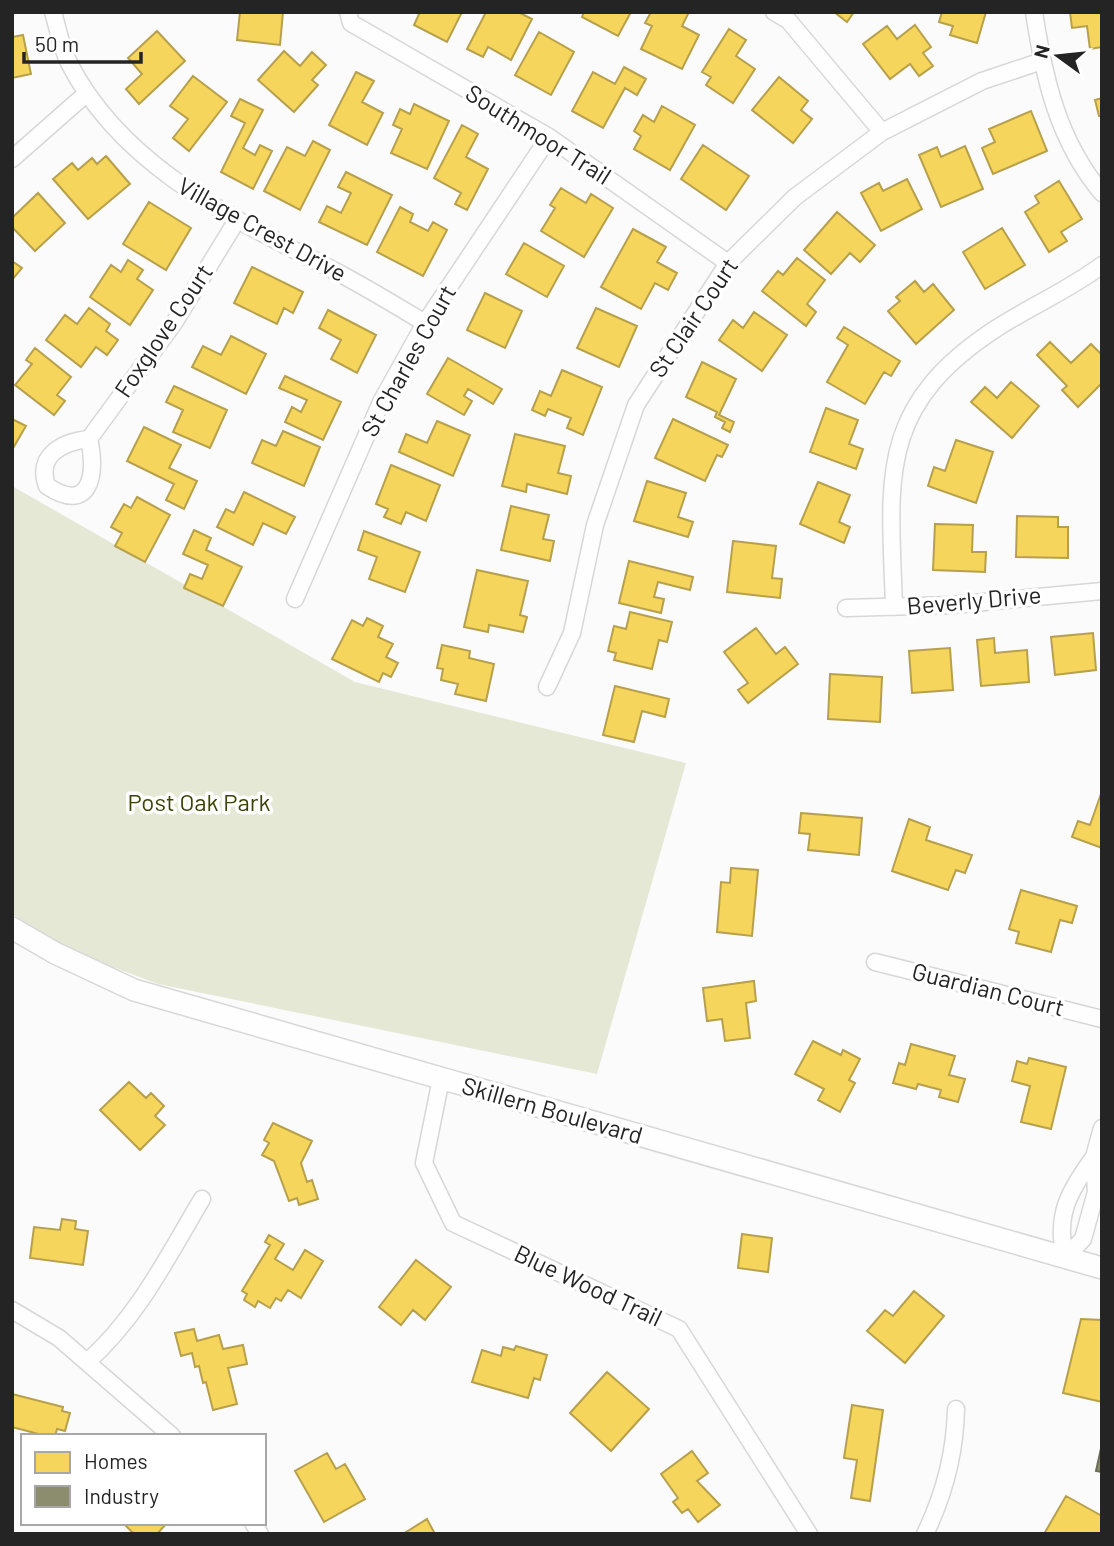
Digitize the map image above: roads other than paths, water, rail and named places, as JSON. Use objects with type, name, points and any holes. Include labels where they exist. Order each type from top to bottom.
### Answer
[{"type":"street","name":"Village Crest Drive","points":[[53,12],[64,51],[87,93],[135,148],[165,175],[237,220],[345,276],[425,323]]},
{"type":"street","name":"Southmoor Trail","points":[[348,12],[351,23],[549,137],[727,263]]},
{"type":"street","points":[[774,12],[788,20],[882,132]]},
{"type":"street","points":[[1034,12],[1042,61],[1061,130],[1076,159],[1102,193]]},
{"type":"street","name":"St Clair Court","points":[[547,687],[572,633],[595,525],[636,405],[727,263],[795,197],[882,132],[982,81],[1042,61]]},
{"type":"street","points":[[12,159],[87,93]]},
{"type":"street","name":"St Charles Court","points":[[295,599],[381,402],[425,323],[549,137]]},
{"type":"street","name":"Foxglove Court","points":[[89,439],[174,323],[237,220]]},
{"type":"street","points":[[894,607],[889,516],[892,474],[902,429],[942,373],[965,350],[1102,265]]},
{"type":"street","name":"Beverly Drive","points":[[846,608],[952,605],[1102,591]]},
{"type":"street","name":"Skillern Boulevard","points":[[12,928],[55,953],[134,990],[1102,1268]]},
{"type":"street","name":"Guardian Court","points":[[875,962],[1102,1019]]},
{"type":"street","name":"Blue Wood Trail","points":[[441,1079],[424,1163],[453,1223],[679,1329],[809,1534]]},
{"type":"street","points":[[1065,1258],[1084,1236],[1096,1192],[1094,1157],[1102,1128]]},
{"type":"street","points":[[1065,1258],[1059,1233],[1071,1189],[1094,1157]]},
{"type":"street","points":[[87,1362],[104,1347],[143,1299],[202,1199]]},
{"type":"street","points":[[12,1310],[59,1339],[170,1434]]},
{"type":"street","points":[[925,1534],[947,1479],[955,1445],[956,1409]]},
{"type":"park label","name":"Post Oak Park","points":[[199,803]]}]
